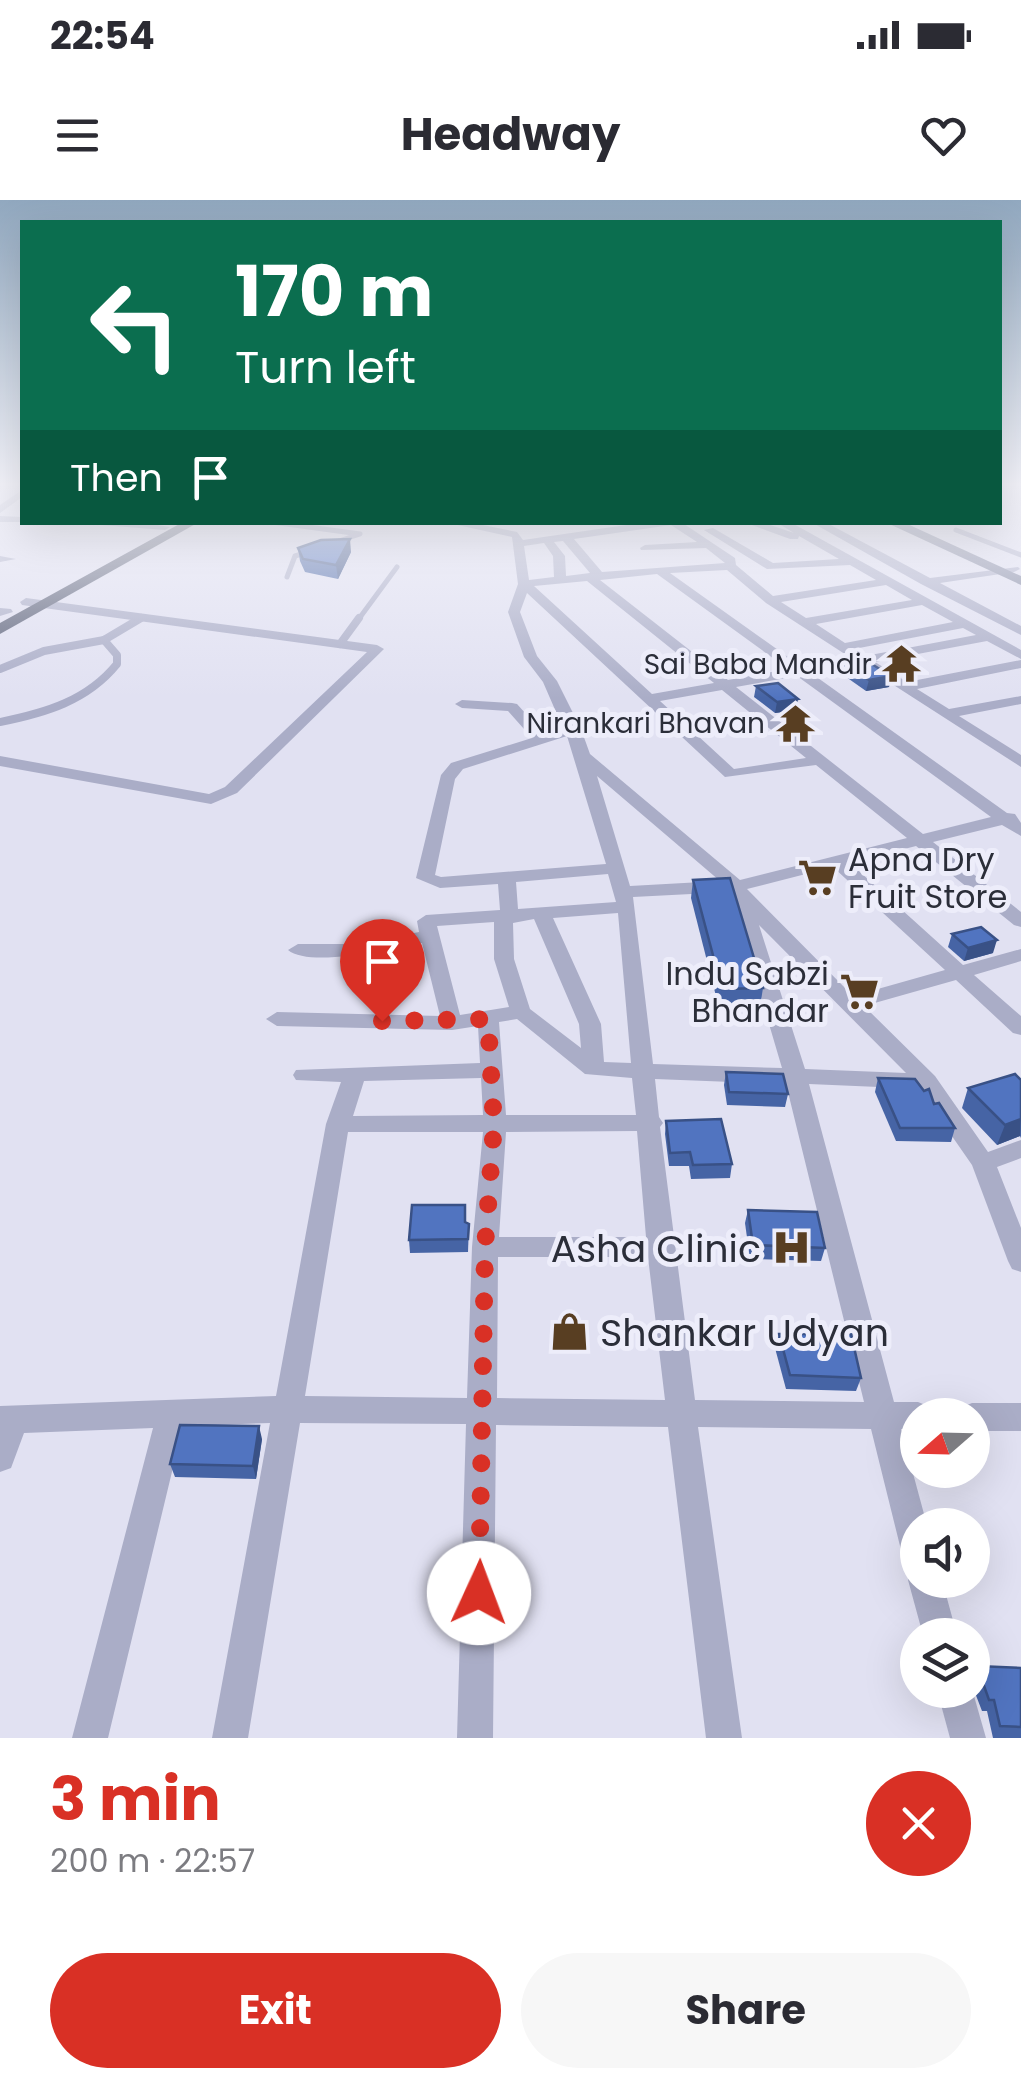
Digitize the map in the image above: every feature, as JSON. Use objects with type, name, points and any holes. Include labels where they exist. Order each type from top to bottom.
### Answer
[{"type":"main road","points":[[2,613],[114,555]]},
{"type":"main road","points":[[0,629],[134,555]]},
{"type":"street","points":[[520,555],[524,584],[514,612],[531,657],[550,681],[574,729],[623,889],[651,1123],[660,1247],[724,1738]]},
{"type":"street","points":[[558,555],[560,580]]},
{"type":"street","points":[[578,555],[593,576],[816,761],[1021,921]]},
{"type":"street","points":[[723,555],[731,560],[732,568],[770,600],[1021,762]]},
{"type":"street","points":[[750,555],[767,565]]},
{"type":"street","points":[[841,555],[1021,655]]},
{"type":"street","points":[[877,555],[1021,631]]},
{"type":"street","points":[[976,555],[1015,570]]},
{"type":"street","points":[[980,555],[1015,570]]},
{"type":"street","points":[[524,584],[660,570],[767,565],[794,568],[852,561]]},
{"type":"street","points":[[660,570],[799,674],[1013,818],[1021,831]]},
{"type":"street","points":[[770,600],[1015,570]]},
{"type":"street","points":[[524,584],[730,774],[816,761]]},
{"type":"street","points":[[805,622],[925,601]]},
{"type":"street","points":[[0,761],[211,799],[231,790],[377,649],[26,602]]},
{"type":"street","points":[[843,647],[965,624]]},
{"type":"street","points":[[648,699],[989,637]]},
{"type":"street","points":[[904,687],[1021,664]]},
{"type":"street","points":[[946,714],[1021,700]]},
{"type":"street","points":[[462,704],[512,707],[542,739]]},
{"type":"street","points":[[574,729],[457,766],[447,778],[425,878],[440,882],[506,877],[623,889],[739,892],[919,839],[1013,818]]},
{"type":"street","points":[[1002,750],[1021,746]]},
{"type":"street","points":[[583,756],[739,892],[927,1081],[983,1163],[1021,1260]]},
{"type":"street","points":[[838,862],[1021,1028]]},
{"type":"street","points":[[506,877],[504,959],[521,1012],[593,1069],[927,1081]]},
{"type":"street","points":[[440,882],[446,920]]},
{"type":"street","points":[[452,1022],[426,921],[542,915],[623,889]]},
{"type":"street","points":[[739,892],[795,1074],[905,1508]]},
{"type":"street","points":[[542,915],[590,1024],[593,1069]]},
{"type":"street","points":[[298,950],[361,950],[430,936]]},
{"type":"street","points":[[851,1003],[1021,955]]},
{"type":"street","points":[[277,1020],[452,1022],[521,1012]]},
{"type":"street","points":[[475,1738],[485,1247],[494,1125],[488,1019]]},
{"type":"street","points":[[304,1075],[493,1070]]},
{"type":"street","points":[[230,1738],[338,1124],[355,1075]]},
{"type":"street","points":[[338,1124],[651,1123]]},
{"type":"street","points":[[983,1163],[1021,1150]]},
{"type":"street","points":[[485,1247],[660,1247]]},
{"type":"street","points":[[0,1458],[6,1421],[285,1409],[900,1416]]},
{"type":"street","points":[[90,1738],[171,1414]]},
{"type":"street","points":[[990,1416],[1021,1417]]},
{"type":"street","points":[[960,1708],[968,1738]]},
{"type":"lane","points":[[287,576],[299,555]]},
{"type":"lane","points":[[993,555],[1015,570]]},
{"type":"lane","points":[[340,644],[397,566]]},
{"type":"lane","points":[[0,669],[44,651],[104,640],[142,618]]},
{"type":"lane","points":[[0,722],[49,710],[102,682],[117,664],[117,654],[104,640]]},
{"type":"building","points":[[301,555],[342,555],[336,565],[303,559]]},
{"type":"building","points":[[862,658],[891,676],[869,680],[841,662]]},
{"type":"building","points":[[778,683],[798,699],[777,702],[756,686]]},
{"type":"building","points":[[730,878],[763,988],[722,989],[693,880]]},
{"type":"building","points":[[981,927],[997,940],[968,948],[952,934]]},
{"type":"building","points":[[726,1072],[783,1074],[788,1094],[729,1092]]},
{"type":"building","points":[[1015,1074],[1021,1080],[1021,1119],[1005,1125],[968,1088]]},
{"type":"building","points":[[878,1078],[915,1079],[924,1091],[929,1089],[934,1104],[939,1103],[955,1128],[900,1128]]},
{"type":"building","points":[[721,1119],[732,1164],[693,1165],[690,1152],[670,1153],[666,1121]]},
{"type":"building","points":[[412,1205],[465,1205],[468,1239],[409,1240]]},
{"type":"building","points":[[748,1210],[817,1212],[825,1248],[753,1245]]},
{"type":"building","points":[[779,1334],[851,1334],[861,1378],[790,1375]]},
{"type":"building","points":[[180,1425],[259,1426],[253,1466],[170,1464]]},
{"type":"building","points":[[990,1667],[1021,1668],[1021,1727],[1000,1726],[994,1700],[990,1700]]},
{"type":"place","name":"Sai Baba Mandir","points":[[902,664]]},
{"type":"place","name":"Nirankari Bhavan","points":[[795,723]]},
{"type":"place","name":"Apna Dry Fruit Store","points":[[818,877]]},
{"type":"place","name":"Indu Sabzi Bhandar","points":[[859,991]]},
{"type":"place","name":"Asha Clinic","points":[[791,1248]]},
{"type":"place","name":"Shankar Udyan","points":[[570,1332]]},
{"type":"route","points":[[382,1021],[488,1019],[494,1125],[485,1247],[479,1593]]}]
